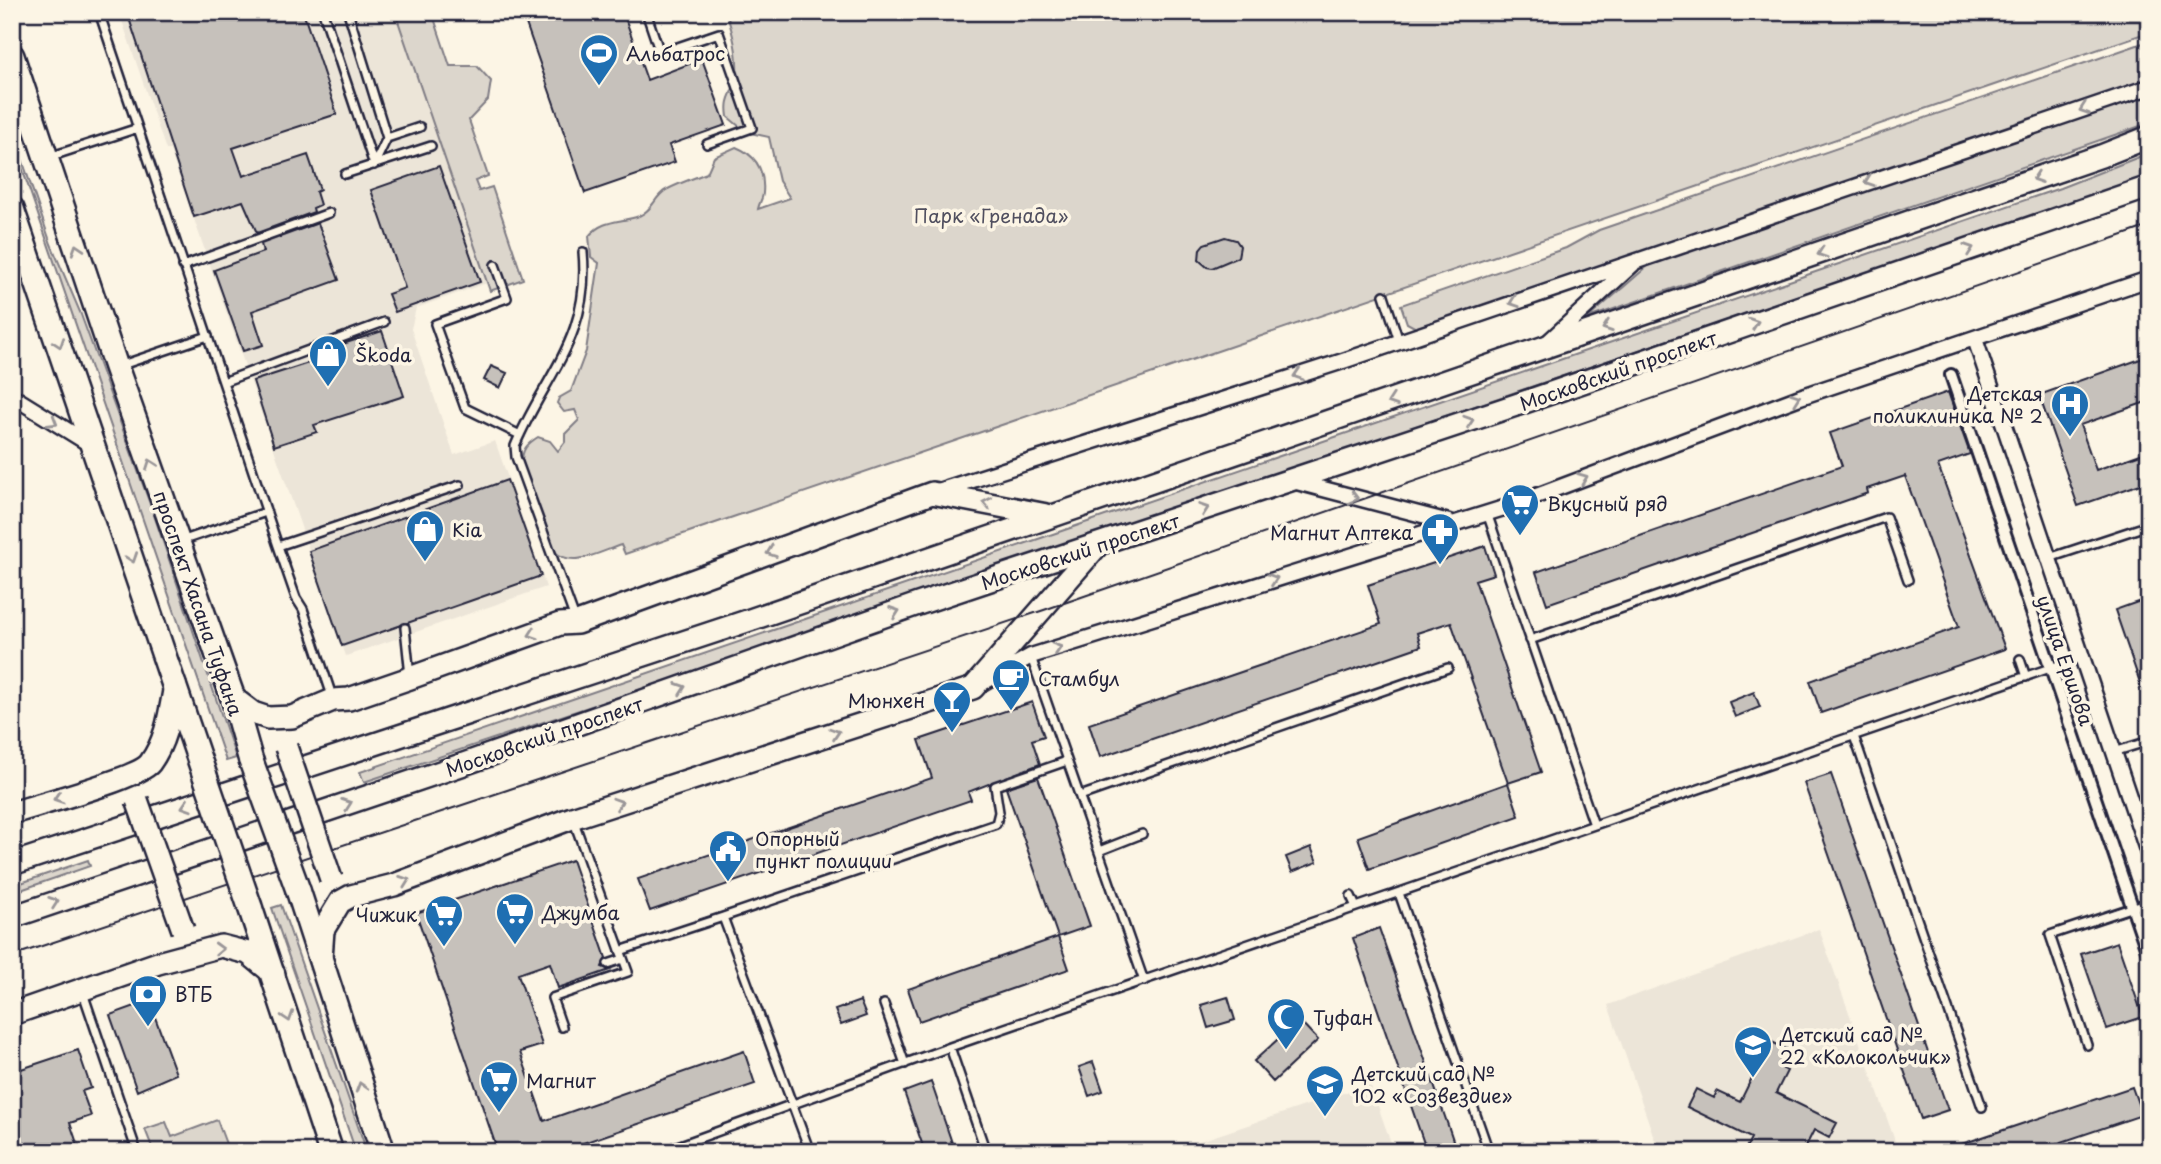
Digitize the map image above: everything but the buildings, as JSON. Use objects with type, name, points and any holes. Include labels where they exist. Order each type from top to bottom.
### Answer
[{"type":"main road","name":"проспект Хасана Туфана","points":[[13,59],[116,367],[233,698],[251,761],[298,890],[383,1152]]},
{"type":"main road","name":"Московский проспект","points":[[12,864],[744,622],[1538,351],[2149,137]]},
{"type":"main road","name":"Московский проспект","points":[[12,917],[461,765],[918,604],[1516,405],[2149,187]]},
{"type":"main road","points":[[12,209],[274,974],[331,1152]]},
{"type":"main road","points":[[233,698],[253,713],[268,718],[292,717],[334,700],[349,698],[410,678],[561,624],[577,623],[932,493],[1054,516]]},
{"type":"main road","points":[[321,960],[323,930],[340,902],[351,896],[394,885],[572,818],[973,688],[1097,546]]},
{"type":"main road","points":[[12,813],[149,766],[163,742],[175,685]]},
{"type":"main road","points":[[292,717],[286,727],[286,747],[331,878],[340,891],[351,896]]},
{"type":"main road","points":[[104,783],[125,787],[136,800],[183,930],[180,945],[158,963]]},
{"type":"main road","points":[[12,1014],[158,963],[221,946],[248,953],[274,974]]},
{"type":"street","points":[[932,493],[1399,341],[2149,87]]},
{"type":"street","points":[[1538,351],[1639,259]]},
{"type":"street","points":[[973,688],[1031,656],[1487,512],[1800,397],[2149,279]]},
{"type":"street","points":[[1975,339],[2149,856]]},
{"type":"street","name":"улица Ершова","points":[[1951,375],[2149,956]]},
{"type":"street","points":[[12,396],[95,447]]},
{"type":"street","points":[[1288,480],[1452,522]]},
{"type":"lane","points":[[99,12],[266,512],[334,700]]},
{"type":"lane","points":[[323,12],[374,165]]},
{"type":"lane","points":[[348,12],[387,138],[374,165]]},
{"type":"lane","points":[[646,12],[660,53],[719,33],[752,128],[707,144]]},
{"type":"lane","points":[[387,138],[420,127]]},
{"type":"lane","points":[[47,158],[138,128]]},
{"type":"lane","points":[[345,174],[431,146]]},
{"type":"lane","points":[[183,266],[330,213]]},
{"type":"lane","points":[[577,623],[516,457],[520,435],[570,342],[578,320],[583,251]]},
{"type":"lane","points":[[495,265],[507,298],[435,324],[465,408],[520,435]]},
{"type":"lane","points":[[1384,295],[1399,341]]},
{"type":"lane","points":[[223,382],[384,322]]},
{"type":"lane","points":[[116,367],[208,336]]},
{"type":"lane","points":[[278,546],[460,485]]},
{"type":"lane","points":[[178,541],[266,512]]},
{"type":"lane","points":[[1487,512],[1594,825]]},
{"type":"lane","points":[[1530,640],[1886,517],[1908,580]]},
{"type":"lane","points":[[2049,558],[2149,525]]},
{"type":"lane","points":[[405,628],[410,678]]},
{"type":"lane","points":[[1031,656],[1144,981]]},
{"type":"lane","points":[[661,1152],[794,1106],[950,1047],[2082,657]]},
{"type":"lane","points":[[2020,659],[2026,677]]},
{"type":"lane","points":[[1080,796],[1448,668]]},
{"type":"lane","points":[[1854,736],[1982,1107]]},
{"type":"lane","points":[[2113,752],[2149,741]]},
{"type":"lane","points":[[608,964],[621,955],[723,917],[996,824],[999,812],[995,786],[1067,761]]},
{"type":"lane","points":[[562,1027],[552,998],[567,989],[628,972],[572,818]]},
{"type":"lane","points":[[1099,851],[1142,834]]},
{"type":"lane","points":[[1399,893],[1489,1152]]},
{"type":"lane","points":[[1352,895],[1356,908]]},
{"type":"lane","points":[[2087,1045],[2050,935],[2149,902]]},
{"type":"lane","points":[[723,917],[810,1152]]},
{"type":"lane","points":[[82,990],[137,1152]]},
{"type":"lane","points":[[884,1004],[905,1064]]},
{"type":"lane","points":[[950,1047],[986,1152]]},
{"type":"shaded area","points":[[119,12],[395,12],[487,283],[416,308],[411,329],[454,455],[495,441],[546,587],[346,656],[170,150],[166,150]]},
{"type":"shaded area","name":"Детский сад № 22 «Колокольчик»","points":[[1819,929],[1899,1152],[1659,1152],[1608,1005]]},
{"type":"shaded area","name":"Детский сад № 102 «Созвездие»","points":[[1370,1084],[1394,1152],[1167,1152]]},
{"type":"green space","points":[[395,12],[432,12],[450,66],[477,66],[491,81],[488,100],[469,120],[488,176],[475,181],[479,191],[492,187],[523,279],[490,291]]},
{"type":"green space","name":"Парк «Гренада»","points":[[726,12],[2149,12],[2149,32],[625,554],[621,545],[586,557],[569,559],[554,551],[522,457],[526,447],[538,437],[550,441],[558,451],[565,442],[565,434],[579,420],[575,410],[564,412],[557,403],[559,398],[571,391],[586,351],[599,263],[591,257],[589,236],[606,224],[643,214],[662,193],[707,173],[714,157],[736,147],[749,154],[761,170],[763,193],[758,209],[790,198],[779,181],[769,137],[746,132],[728,117],[727,105],[736,79],[737,63]]},
{"type":"green space","points":[[2149,41],[2149,80],[1418,329],[1407,323],[1401,305],[1566,248],[1599,230]]},
{"type":"green space","points":[[2149,92],[2149,123],[1588,318],[1657,258]]},
{"type":"green space","points":[[12,130],[51,244],[80,312],[154,515],[236,758],[226,761],[12,139]]},
{"type":"green space","points":[[2149,153],[2149,176],[857,617],[364,782],[360,772],[2060,188]]},
{"type":"green space","points":[[88,860],[90,866],[12,893],[12,886]]},
{"type":"green space","points":[[281,905],[367,1152],[356,1152],[272,908]]},
{"type":"green space","points":[[217,1120],[229,1152],[154,1152],[145,1129],[166,1122],[172,1137]]},
{"type":"tram line","points":[[12,956],[1044,610],[2149,226]]},
{"type":"place","name":"Альбатрос","points":[[599,87]]},
{"type":"place","name":"Škoda","points":[[328,388]]},
{"type":"place","name":"Детская поликлиника № 2","points":[[2070,438]]},
{"type":"place","name":"Вкусный ряд","points":[[1520,537]]},
{"type":"place","name":"Kia","points":[[425,563]]},
{"type":"place","name":"Магнит Аптека","points":[[1440,566]]},
{"type":"place","name":"Стамбул","points":[[1011,712]]},
{"type":"place","name":"Мюнхен","points":[[952,734]]},
{"type":"place","name":"Опорный пункт полиции","points":[[728,883]]},
{"type":"place","name":"Джумба","points":[[515,946]]},
{"type":"place","name":"Чижик","points":[[444,948]]},
{"type":"place","name":"ВТБ","points":[[148,1028]]},
{"type":"place","name":"Туфан","points":[[1286,1051]]},
{"type":"place","name":"Детский сад № 22 «Колокольчик»","points":[[1753,1079]]},
{"type":"place","name":"Магнит","points":[[499,1114]]},
{"type":"place","name":"Детский сад № 102 «Созвездие»","points":[[1325,1118]]}]
